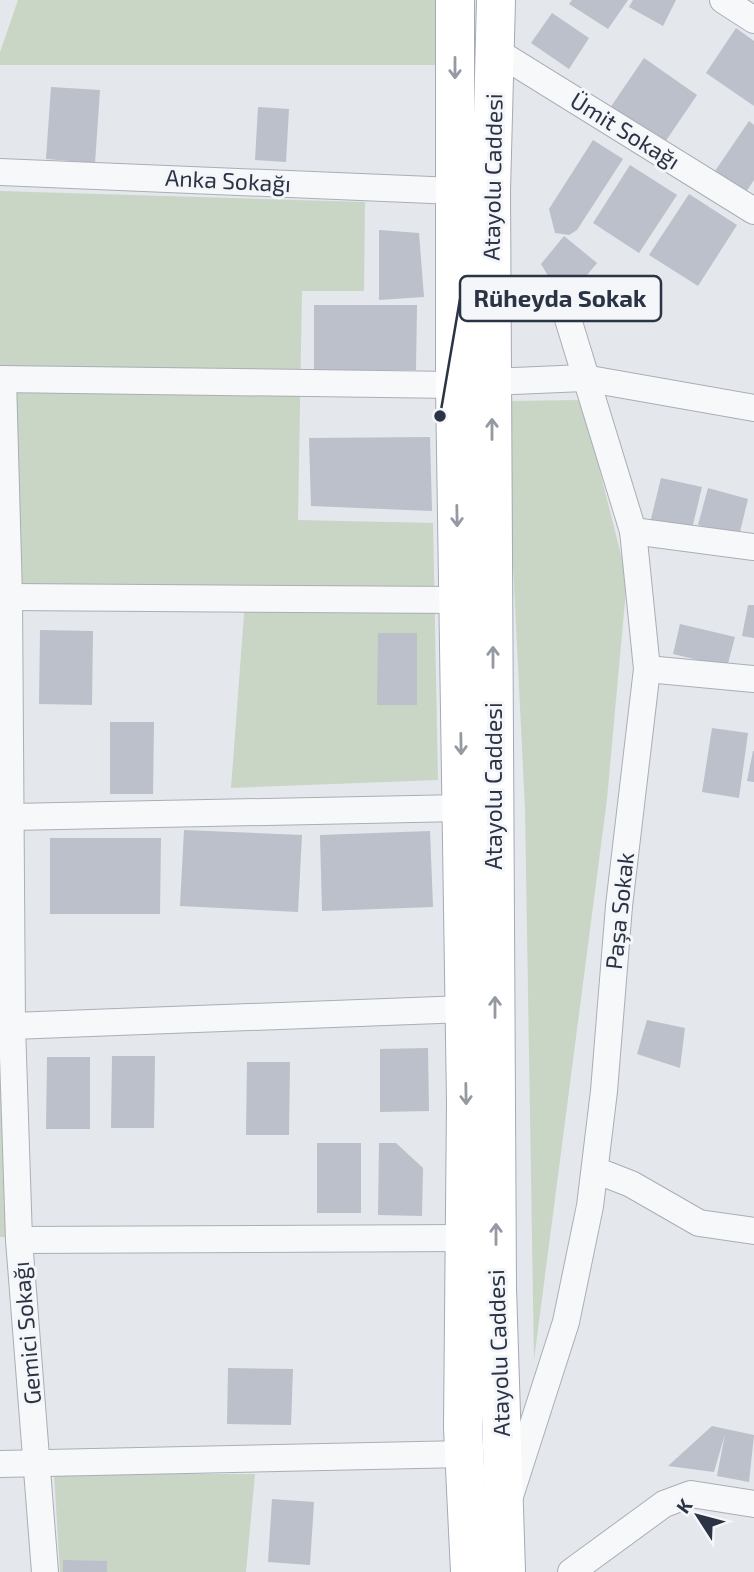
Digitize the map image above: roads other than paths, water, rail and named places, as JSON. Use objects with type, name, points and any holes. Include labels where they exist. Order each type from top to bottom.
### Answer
[{"type":"main road","name":"Atayolu Caddesi","points":[[455,0],[455,385],[465,1009],[465,1454],[470,1572]]},
{"type":"main road","name":"Atayolu Caddesi","points":[[496,0],[491,191],[497,1288],[506,1572]]},
{"type":"street","points":[[723,0],[754,20]]},
{"type":"street","name":"Ümit Sokağı","points":[[496,51],[754,211]]},
{"type":"street","name":"Anka Sokağı","points":[[0,172],[455,191]]},
{"type":"street","name":"Paşa Sokak","points":[[504,1514],[566,1322],[595,1170],[619,906],[647,669],[633,531],[564,306]]},
{"type":"street","points":[[492,383],[584,378],[754,408]]},
{"type":"street","points":[[2,379],[455,385]]},
{"type":"street","name":"Gemici Sokağı","points":[[2,379],[9,597],[12,1026],[19,1240],[45,1572]]},
{"type":"street","points":[[633,531],[754,547]]},
{"type":"street","points":[[9,597],[459,600]]},
{"type":"street","points":[[647,669],[754,679]]},
{"type":"street","points":[[11,817],[462,808]]},
{"type":"street","points":[[12,1026],[465,1009]]},
{"type":"street","points":[[595,1170],[631,1184],[699,1223],[754,1231]]},
{"type":"street","points":[[19,1240],[465,1238]]},
{"type":"street","points":[[0,1464],[465,1454]]},
{"type":"street","points":[[576,1572],[664,1504],[691,1494],[754,1504]]},
{"type":"place","name":"Rüheyda Sokak","points":[[440,416]]}]
